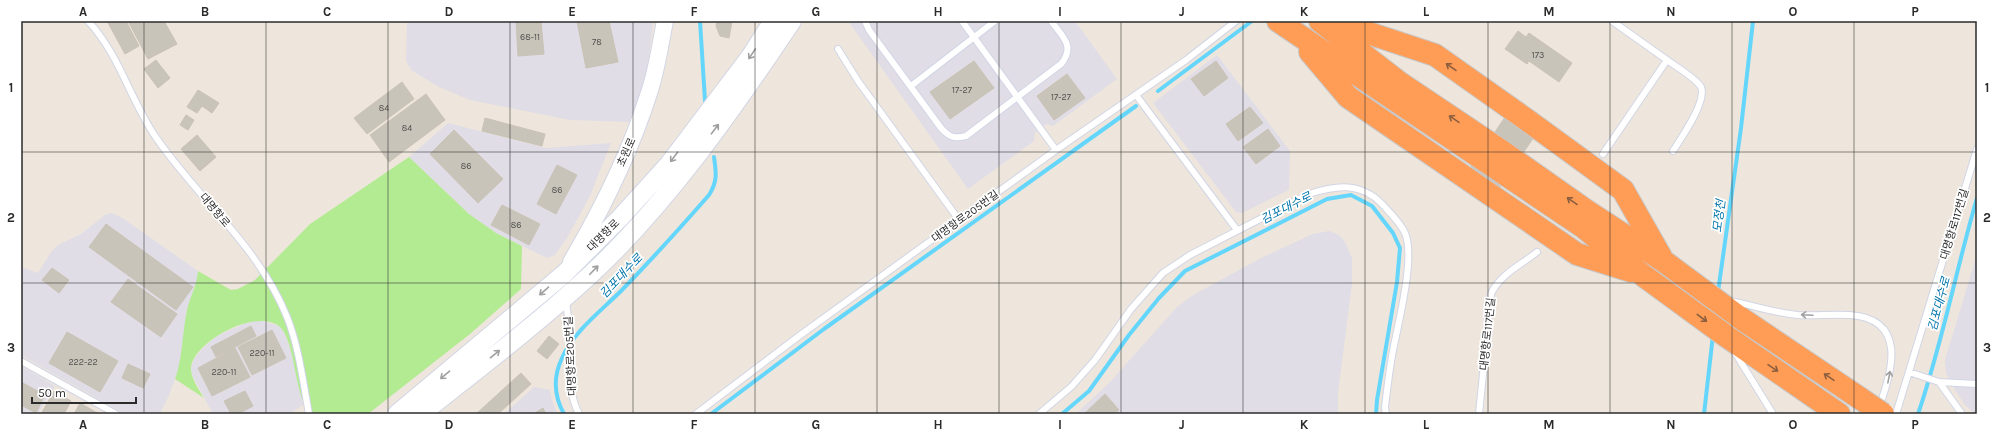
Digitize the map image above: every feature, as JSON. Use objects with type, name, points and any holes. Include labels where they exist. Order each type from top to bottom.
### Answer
[{"type":"highway","points":[[1322,21],[1400,83],[1503,152],[1587,212],[1668,264],[1712,297],[1741,310],[1883,414]]},
{"type":"highway","points":[[1326,21],[1425,66],[1612,197],[1668,264]]},
{"type":"highway","points":[[1332,21],[1435,55],[1527,120],[1623,190],[1668,264]]},
{"type":"highway","points":[[1286,27],[1348,98],[1577,254],[1644,276],[1678,300],[1735,347],[1839,414]]},
{"type":"main road","name":"대명항로","points":[[396,414],[564,274],[620,218],[669,164],[750,57],[773,21]]},
{"type":"main road","name":"대명항로","points":[[422,414],[590,275],[675,182],[751,82],[792,21]]},
{"type":"street","name":"초원로","points":[[564,274],[592,225],[642,116],[655,72],[665,21]]},
{"type":"street","points":[[605,197],[606,206],[610,213],[620,218]]},
{"type":"lane","name":"대명항로","points":[[88,21],[108,46],[154,134],[170,157],[254,257],[278,298],[293,333],[310,414]]},
{"type":"lane","points":[[865,21],[873,35],[940,128],[952,138],[966,136],[1061,64],[1069,51],[1067,44],[1051,21]]},
{"type":"lane","points":[[962,21],[1056,150]]},
{"type":"lane","points":[[911,86],[995,21]]},
{"type":"lane","points":[[1225,21],[1234,23]]},
{"type":"lane","points":[[1612,21],[1667,60],[1700,86],[1703,95],[1696,113],[1673,151]]},
{"type":"lane","name":"대명항로205번길","points":[[696,414],[959,220],[1056,150],[1136,95],[1234,23]]},
{"type":"lane","points":[[838,49],[858,81],[959,220]]},
{"type":"lane","points":[[1603,154],[1667,60]]},
{"type":"lane","points":[[1136,95],[1237,230]]},
{"type":"lane","name":"대명항로117번길","points":[[1896,414],[1977,149]]},
{"type":"lane","points":[[1039,414],[1070,387],[1095,360],[1131,309],[1164,273],[1190,255],[1309,194],[1329,188],[1350,186],[1366,191],[1378,200],[1396,219],[1405,233],[1408,251],[1406,282],[1392,356],[1385,407],[1386,414]]},
{"type":"lane","name":"대명항로117번길","points":[[1479,414],[1491,294],[1496,284],[1503,277],[1522,265],[1537,252]]},
{"type":"lane","name":"대명항로205번길","points":[[565,296],[571,355],[569,383],[573,403],[579,414]]},
{"type":"lane","points":[[1741,310],[1797,315],[1850,315],[1874,322],[1885,331],[1890,341],[1893,353],[1889,381],[1877,414]]},
{"type":"lane","points":[[1735,347],[1773,414]]},
{"type":"lane","points":[[21,361],[116,414]]},
{"type":"lane","points":[[1909,372],[1937,381],[1977,384]]},
{"type":"lane","points":[[1937,381],[1962,414]]},
{"type":"shaded area","points":[[407,21],[653,21],[648,67],[639,98],[629,122],[570,120],[470,100],[439,87],[411,70],[406,61]]},
{"type":"shaded area","points":[[848,21],[1075,21],[1117,79],[1053,126],[1046,124],[1035,133],[1034,141],[968,189]]},
{"type":"shaded area","points":[[1217,55],[1290,151],[1289,190],[1242,213],[1236,212],[1153,103]]},
{"type":"shaded area","points":[[448,123],[547,148],[611,143],[590,196],[567,238],[555,255],[547,258],[496,233],[469,214],[409,157]]},
{"type":"shaded area","points":[[112,213],[124,219],[198,271],[197,284],[187,310],[180,365],[160,414],[125,414],[21,355],[21,267],[38,273],[51,252],[58,245],[81,234],[105,215]]},
{"type":"shaded area","points":[[1329,231],[1339,235],[1345,242],[1352,258],[1352,284],[1338,393],[1338,414],[1076,414],[1109,383],[1177,307],[1193,295],[1263,257],[1313,234]]},
{"type":"shaded area","points":[[1977,254],[1977,414],[1975,414],[1965,405],[1955,390],[1946,373],[1945,360]]},
{"type":"shaded area","points":[[261,320],[281,327],[285,334],[295,362],[303,405],[289,414],[213,414],[192,375],[191,367],[195,358],[203,348],[217,336],[248,322]]},
{"type":"shaded area","points":[[21,366],[55,386],[38,414],[26,414],[21,411]]},
{"type":"shaded area","points":[[534,387],[550,390],[557,414],[504,414]]},
{"type":"green space","points":[[409,157],[469,214],[496,233],[522,246],[521,289],[470,334],[368,414],[310,414],[299,390],[289,344],[284,331],[271,322],[259,321],[230,329],[204,346],[195,357],[191,371],[193,379],[204,398],[175,379],[180,362],[185,319],[198,271],[231,290],[238,289],[255,280],[310,224]]},
{"type":"building","points":[[107,21],[126,21],[139,46],[125,54]]},
{"type":"building","points":[[128,21],[164,21],[177,44],[148,59]]},
{"type":"building","points":[[516,21],[541,21],[544,54],[518,56]]},
{"type":"building","points":[[577,21],[609,21],[618,62],[586,68]]},
{"type":"building","points":[[717,21],[732,21],[729,38],[720,36],[716,26]]},
{"type":"building","points":[[1518,31],[1526,37],[1529,33],[1572,63],[1559,82],[1529,61],[1527,64],[1505,49]]},
{"type":"building","points":[[156,60],[170,78],[158,88],[144,69]]},
{"type":"building","points":[[974,61],[994,88],[950,119],[930,92]]},
{"type":"building","points":[[1216,61],[1228,78],[1204,96],[1191,79]]},
{"type":"building","points":[[1067,74],[1085,98],[1054,120],[1037,96]]},
{"type":"building","points":[[402,82],[414,99],[367,134],[354,118]]},
{"type":"building","points":[[198,90],[219,103],[212,113],[202,106],[197,113],[187,107]]},
{"type":"building","points":[[426,94],[445,120],[389,162],[370,135]]},
{"type":"building","points":[[1516,101],[1545,121],[1488,204],[1459,185]]},
{"type":"building","points":[[1250,107],[1263,123],[1238,141],[1226,124]]},
{"type":"building","points":[[186,115],[194,120],[188,130],[180,125]]},
{"type":"building","points":[[485,118],[545,134],[542,146],[482,131]]},
{"type":"building","points":[[1268,129],[1280,146],[1256,164],[1243,147]]},
{"type":"building","points":[[454,130],[503,179],[478,203],[430,154]]},
{"type":"building","points":[[197,135],[216,157],[200,171],[181,149]]},
{"type":"building","points":[[557,165],[577,175],[556,214],[537,204]]},
{"type":"building","points":[[502,205],[540,224],[529,245],[491,225]]},
{"type":"building","points":[[106,224],[193,287],[176,310],[89,247]]},
{"type":"building","points":[[52,268],[69,280],[59,293],[42,280]]},
{"type":"building","points":[[128,279],[177,314],[161,337],[111,302]]},
{"type":"building","points":[[251,326],[256,336],[216,357],[211,347]]},
{"type":"building","points":[[272,330],[286,358],[252,375],[238,347]]},
{"type":"building","points":[[67,332],[118,361],[100,392],[49,363]]},
{"type":"building","points":[[549,336],[559,344],[547,359],[537,351]]},
{"type":"building","points":[[235,348],[250,377],[212,396],[198,368]]},
{"type":"building","points":[[128,364],[150,374],[143,388],[122,378]]},
{"type":"building","points":[[521,373],[531,384],[498,414],[476,414]]},
{"type":"building","points":[[21,382],[45,395],[36,413],[21,405]]},
{"type":"building","points":[[54,391],[71,401],[64,414],[41,414]]},
{"type":"building","points":[[245,391],[253,406],[238,414],[231,414],[224,401]]},
{"type":"building","points":[[1105,394],[1119,410],[1114,414],[1084,414]]},
{"type":"building","points":[[80,403],[99,414],[74,414]]},
{"type":"building","points":[[543,408],[546,414],[533,414]]},
{"type":"waterway","name":"김포대수로","points":[[700,21],[705,101]]},
{"type":"waterway","points":[[1158,91],[1252,21]]},
{"type":"waterway","name":"모정천","points":[[1718,292],[1741,128],[1753,21]]},
{"type":"waterway","points":[[711,414],[824,329],[1136,106]]},
{"type":"waterway","name":"김포대수로","points":[[564,414],[558,400],[556,379],[559,365],[567,348],[581,330],[622,290],[709,195],[715,181],[716,172],[714,157]]},
{"type":"waterway","name":"김포대수로","points":[[1062,414],[1089,391],[1129,335],[1159,298],[1185,271],[1327,199],[1351,195],[1372,206],[1393,233],[1400,248],[1397,282],[1377,400],[1376,414]]},
{"type":"waterway","name":"김포대수로","points":[[1918,414],[1942,334],[1977,198]]},
{"type":"waterway","name":"모정천","points":[[1704,414],[1713,335]]}]
